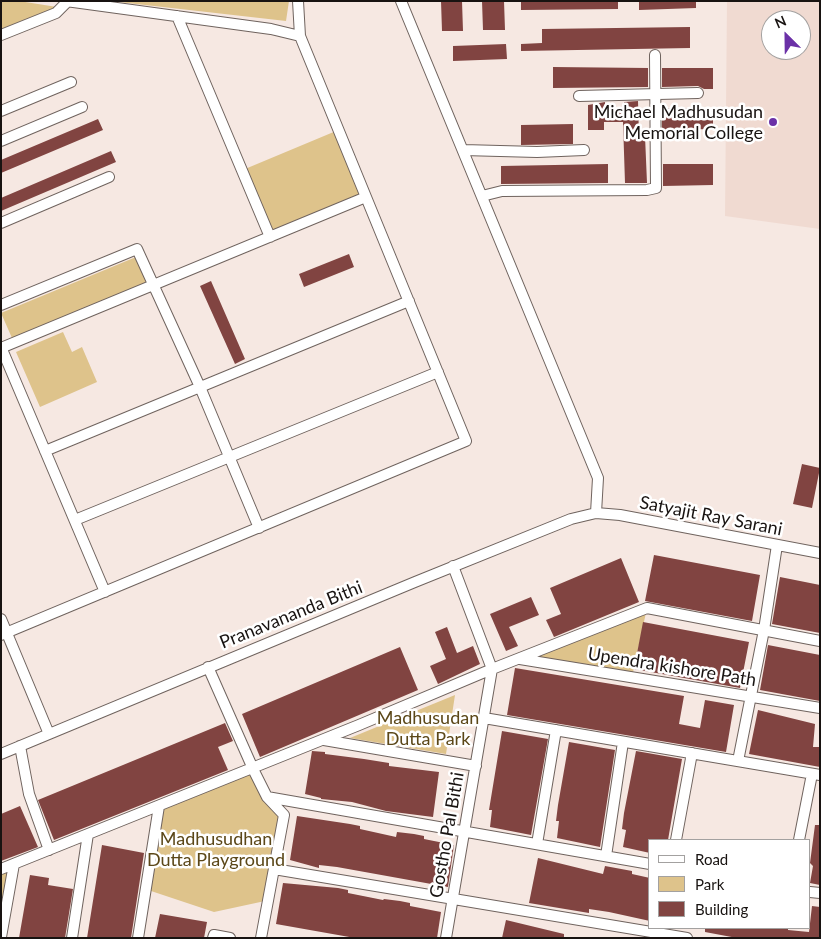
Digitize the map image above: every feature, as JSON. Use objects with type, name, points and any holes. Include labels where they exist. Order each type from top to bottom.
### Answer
[{"type":"street","points":[[1,35],[56,13],[67,1],[271,29],[300,36]]},
{"type":"street","points":[[4,634],[466,441],[300,36],[298,1]]},
{"type":"street","points":[[401,1],[598,478],[596,513]]},
{"type":"street","points":[[178,16],[270,236]]},
{"type":"street","points":[[482,196],[502,191],[648,190],[656,188],[656,55]]},
{"type":"street","points":[[1,111],[71,82]]},
{"type":"street","points":[[579,96],[698,93]]},
{"type":"street","points":[[1,141],[82,106]]},
{"type":"street","points":[[463,150],[537,152],[584,150]]},
{"type":"street","points":[[1,223],[110,177]]},
{"type":"street","points":[[105,592],[1,347],[366,197]]},
{"type":"street","points":[[1,305],[137,249],[200,387],[259,528]]},
{"type":"street","points":[[45,451],[409,302]]},
{"type":"street","points":[[75,520],[438,372]]},
{"type":"street","name":"Satyajit Ray Sarani","points":[[596,513],[620,515],[820,553]]},
{"type":"street","name":"Pranavananda Bithi","points":[[1,754],[453,566],[571,519],[596,513]]},
{"type":"street","points":[[738,761],[764,630],[777,545]]},
{"type":"street","points":[[453,566],[492,669]]},
{"type":"street","points":[[1,870],[646,608],[820,640]]},
{"type":"street","points":[[1,619],[4,634],[48,734]]},
{"type":"street","name":"Upendra kishore Path","points":[[519,658],[820,708]]},
{"type":"street","points":[[208,667],[252,768],[267,797],[284,815],[261,938]]},
{"type":"street","name":"Gostho Pal Bithi","points":[[446,938],[492,669]]},
{"type":"street","points":[[484,718],[816,774],[799,839]]},
{"type":"street","points":[[536,844],[556,730]]},
{"type":"street","points":[[322,740],[476,766]]},
{"type":"street","points":[[606,856],[623,742]]},
{"type":"street","points":[[20,746],[29,794],[49,850]]},
{"type":"street","points":[[676,839],[692,753]]},
{"type":"street","points":[[267,797],[648,864]]},
{"type":"street","points":[[138,938],[159,806]]},
{"type":"street","points":[[72,938],[88,834]]},
{"type":"street","points":[[1,937],[14,864]]},
{"type":"street","points":[[274,869],[687,938]]},
{"type":"street","points":[[213,937],[230,938]]},
{"type":"shaded area","name":"Michael Madhusudan Memorial College","points":[[727,1],[820,1],[820,229],[725,216]]},
{"type":"green space","points":[[1,1],[19,1],[57,7],[1,29]]},
{"type":"green space","points":[[110,1],[289,1],[286,21]]},
{"type":"green space","points":[[336,131],[366,197],[270,237],[245,169]]},
{"type":"green space","points":[[136,257],[147,282],[12,338],[1,313]]},
{"type":"green space","points":[[63,332],[72,352],[82,347],[97,382],[40,407],[16,352]]},
{"type":"green space","points":[[647,608],[632,677],[529,657]]},
{"type":"green space","name":"Madhusudan Dutta Park","points":[[455,695],[446,754],[350,738]]},
{"type":"green space","name":"Madhusudhan Dutta Playground","points":[[254,771],[283,818],[265,901],[214,912],[148,890],[161,808]]},
{"type":"green space","points":[[14,864],[1,937],[1,869]]},
{"type":"building","points":[[441,1],[462,1],[463,31],[442,31]]},
{"type":"building","points":[[482,1],[504,1],[505,30],[483,30]]},
{"type":"building","points":[[521,1],[618,1],[618,9],[521,10]]},
{"type":"building","points":[[639,1],[696,1],[696,8],[639,10]]},
{"type":"building","points":[[690,27],[690,48],[521,51],[521,44],[542,43],[542,29]]},
{"type":"building","points":[[506,44],[507,59],[453,61],[453,46]]},
{"type":"building","points":[[553,67],[648,68],[648,87],[553,88]]},
{"type":"building","points":[[662,68],[713,68],[713,89],[704,89],[698,86],[662,87]]},
{"type":"building","points":[[638,101],[639,137],[645,136],[647,183],[625,183],[623,122],[604,122],[604,130],[588,130],[588,105],[605,102],[605,110],[624,110],[624,102]]},
{"type":"building","points":[[662,108],[713,108],[713,129],[662,130]]},
{"type":"building","points":[[98,119],[103,130],[1,173],[1,160]]},
{"type":"building","points":[[573,124],[573,144],[521,145],[521,125]]},
{"type":"building","points":[[111,151],[116,162],[1,211],[1,198]]},
{"type":"building","points":[[608,164],[608,183],[501,184],[501,166]]},
{"type":"building","points":[[663,164],[713,164],[713,185],[663,186]]},
{"type":"building","points":[[349,254],[354,267],[304,287],[299,274]]},
{"type":"building","points":[[211,281],[245,359],[235,364],[200,286]]},
{"type":"building","points":[[802,464],[820,468],[812,508],[793,504]]},
{"type":"building","points":[[654,555],[760,575],[752,621],[645,601]]},
{"type":"building","points":[[621,558],[639,602],[554,637],[546,620],[561,614],[550,588]]},
{"type":"building","points":[[780,577],[820,585],[820,633],[772,624]]},
{"type":"building","points":[[531,597],[539,615],[509,627],[518,646],[506,651],[490,614]]},
{"type":"building","points":[[643,622],[749,642],[740,688],[634,669]]},
{"type":"building","points":[[447,627],[457,653],[473,646],[480,664],[438,684],[430,666],[446,659],[435,632]]},
{"type":"building","points":[[768,645],[820,655],[820,701],[760,690]]},
{"type":"building","points":[[400,647],[418,690],[260,757],[242,714]]},
{"type":"building","points":[[515,668],[684,696],[679,724],[700,728],[705,700],[734,705],[726,752],[507,715]]},
{"type":"building","points":[[758,710],[815,724],[813,747],[820,747],[820,767],[749,754]]},
{"type":"building","points":[[225,723],[233,741],[218,747],[228,770],[54,840],[38,800]]},
{"type":"building","points":[[502,731],[548,739],[531,835],[490,827],[492,810],[489,810]]},
{"type":"building","points":[[569,742],[615,750],[600,847],[557,838],[559,821],[556,821],[558,805]]},
{"type":"building","points":[[312,751],[389,763],[389,766],[439,772],[433,817],[386,811],[352,802],[321,799],[305,794]]},
{"type":"building","points":[[636,751],[682,759],[668,839],[648,839],[648,853],[623,847],[626,830],[622,829]]},
{"type":"building","points":[[20,806],[38,847],[1,861],[1,814]]},
{"type":"building","points":[[297,816],[360,826],[360,829],[396,837],[397,832],[414,834],[424,836],[424,839],[454,845],[448,887],[337,867],[319,865],[319,868],[290,860]]},
{"type":"building","points":[[815,825],[820,825],[820,885],[811,883],[813,866],[811,864]]},
{"type":"building","points":[[102,845],[144,853],[131,938],[87,938]]},
{"type":"building","points":[[538,858],[603,874],[605,866],[632,871],[632,874],[648,878],[648,921],[589,909],[589,913],[529,903]]},
{"type":"building","points":[[30,875],[49,878],[48,885],[73,889],[65,938],[19,938]]},
{"type":"building","points":[[283,883],[338,888],[348,890],[348,893],[410,903],[410,906],[441,912],[437,938],[355,938],[276,924]]},
{"type":"building","points":[[812,906],[820,907],[820,938],[737,938],[705,932],[705,929],[788,929],[809,932],[811,929]]},
{"type":"building","points":[[160,914],[207,922],[204,938],[155,938]]},
{"type":"building","points":[[506,920],[564,934],[564,938],[502,938]]},
{"type":"place","name":"Michael Madhusudan Memorial College","points":[[773,122]]}]
